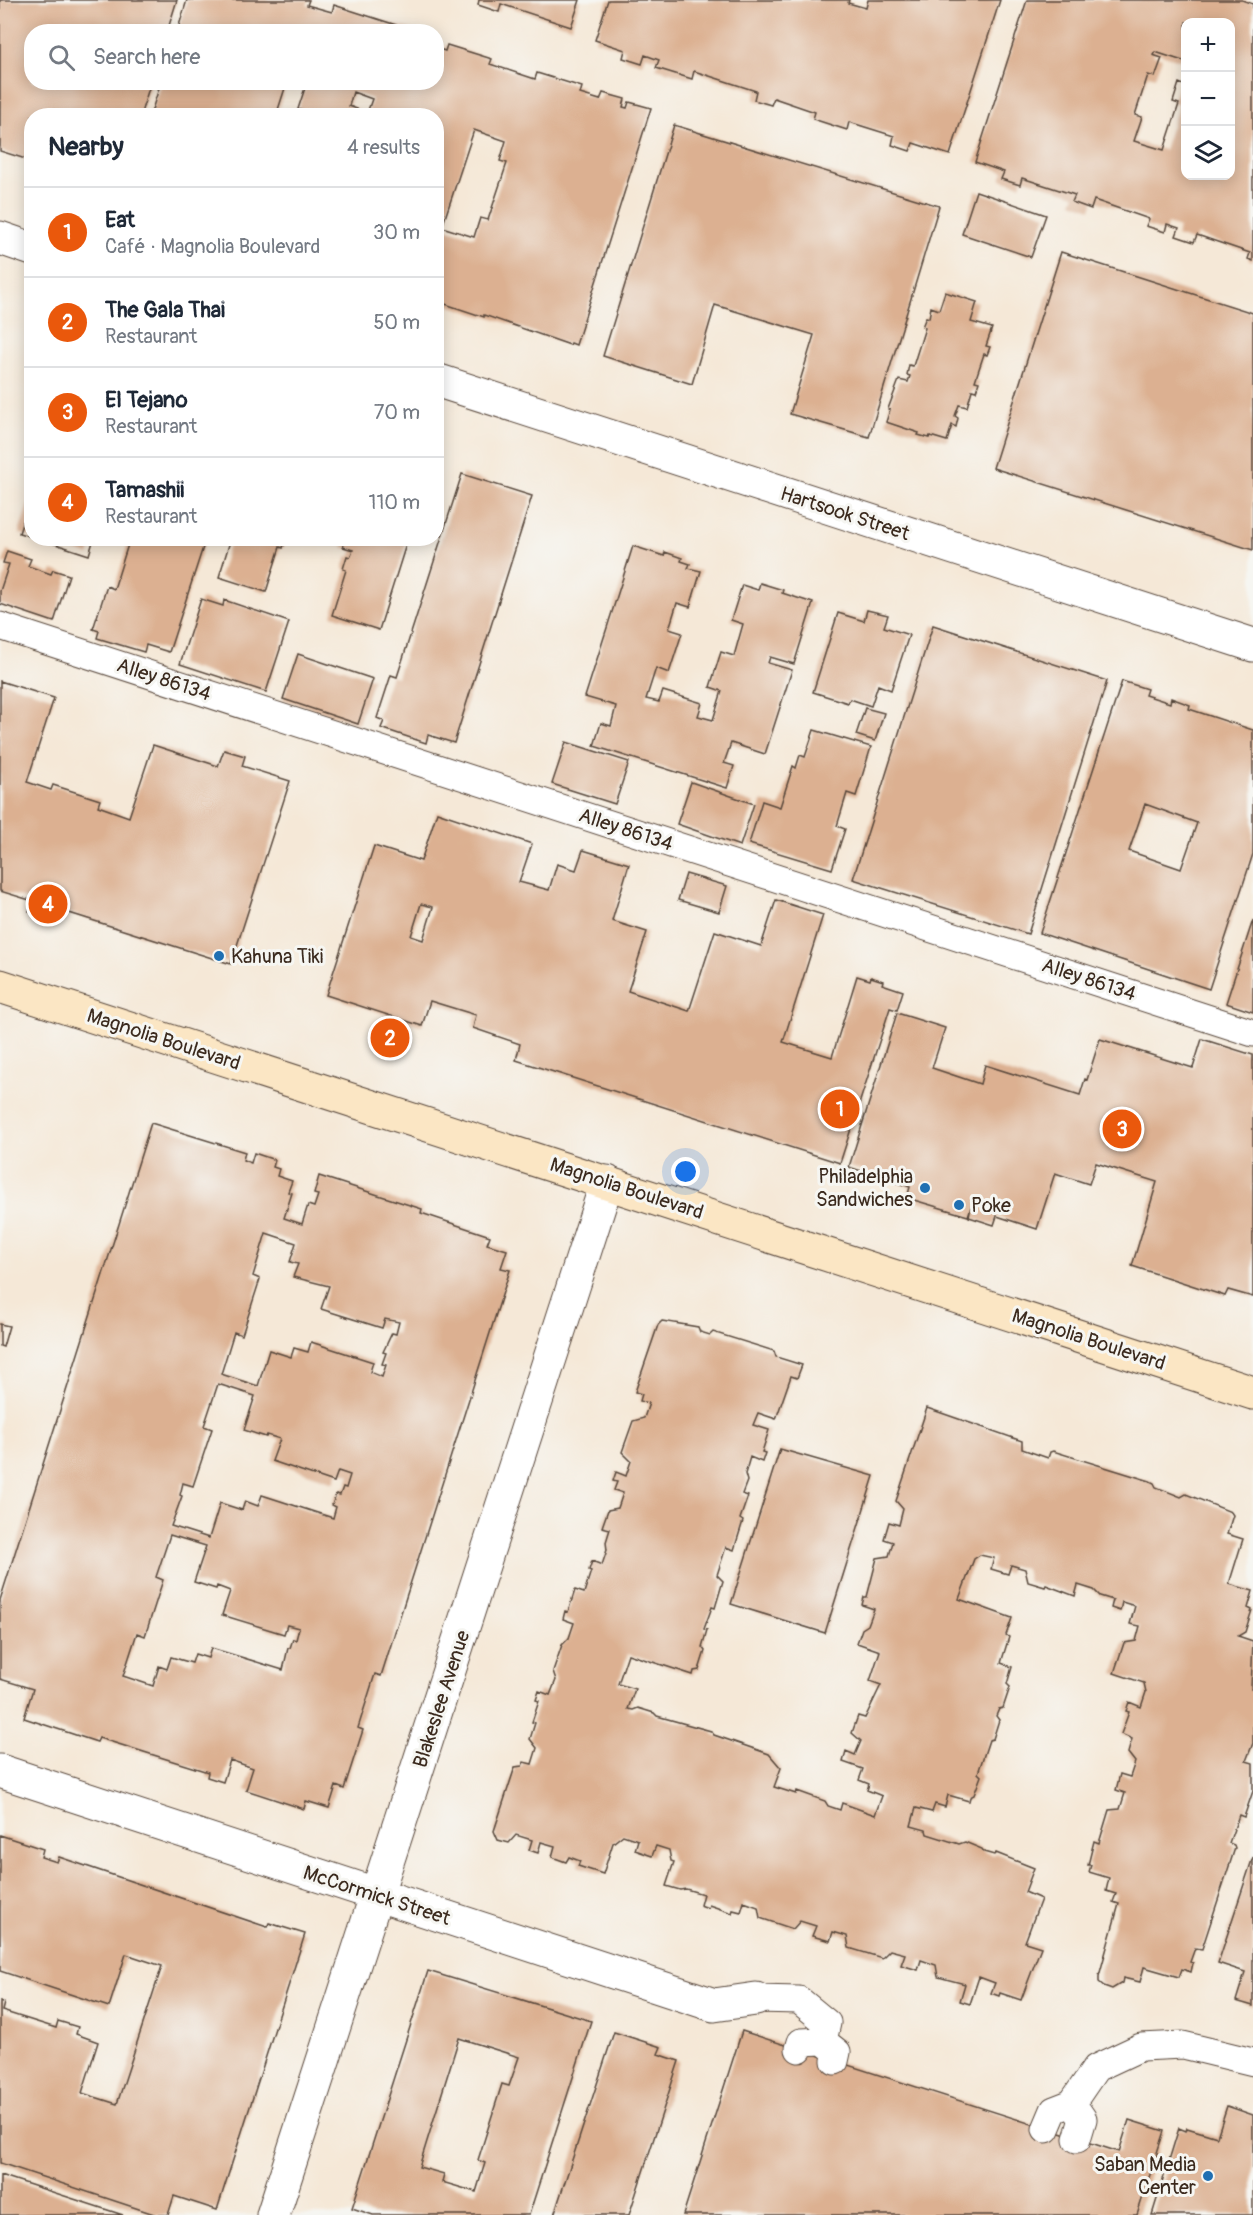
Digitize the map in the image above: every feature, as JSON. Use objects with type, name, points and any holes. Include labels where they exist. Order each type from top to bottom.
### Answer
[{"type":"main road","name":"Magnolia Boulevard","points":[[0,986],[1253,1393]]},
{"type":"street","points":[[0,238],[24,246]]},
{"type":"street","name":"Hartsook Street","points":[[444,383],[1253,645]]},
{"type":"street","name":"Blakeslee Avenue","points":[[273,2215],[607,1182]]},
{"type":"street","name":"McCormick Street","points":[[0,1771],[714,2005],[756,1999]]},
{"type":"lane","name":"Alley 86134","points":[[0,626],[1253,1033]]},
{"type":"lane","points":[[756,1999],[799,2000],[827,2023],[819,2050]]},
{"type":"lane","points":[[1046,2129],[1054,2110],[1072,2103],[1096,2068],[1142,2047],[1183,2045],[1253,2062]]},
{"type":"lane","points":[[1072,2103],[1083,2119],[1077,2139]]},
{"type":"building","points":[[0,0],[177,0],[170,24],[24,24],[24,90],[148,90],[143,108],[24,108],[24,158],[0,151]]},
{"type":"building","points":[[187,0],[309,0],[307,5],[332,12],[334,5],[393,24],[180,24]]},
{"type":"building","points":[[479,0],[580,0],[571,27],[501,4],[499,12],[478,5]]},
{"type":"building","points":[[608,0],[849,0],[848,3],[866,8],[868,0],[1000,0],[950,155],[913,143],[910,151],[892,145],[894,136],[849,122],[847,130],[813,119],[815,112],[774,98],[771,105],[754,100],[756,91],[694,71],[692,79],[656,68],[659,60],[645,55],[642,64],[623,58],[625,50],[595,40]]},
{"type":"building","points":[[1027,0],[1242,0],[1253,4],[1253,261],[1248,259],[1250,253],[1197,235],[1194,242],[1176,236],[1179,228],[1167,224],[1165,232],[1146,226],[1149,219],[1094,200],[1091,209],[1072,202],[1075,195],[1022,178],[1020,185],[1001,179],[1004,172],[975,162]]},
{"type":"building","points":[[447,45],[492,59],[490,64],[535,79],[537,73],[582,87],[580,94],[600,100],[603,93],[625,99],[623,107],[627,108],[629,102],[651,108],[576,345],[444,304],[444,228],[474,237],[480,218],[488,220],[507,163],[500,161],[506,141],[474,130],[444,221],[444,108],[369,108],[372,99],[353,92],[349,106],[354,108],[298,108],[304,90],[444,90],[444,51]]},
{"type":"building","points":[[158,90],[284,90],[279,108],[153,108]]},
{"type":"building","points":[[674,125],[939,206],[869,437],[790,414],[814,335],[715,305],[692,384],[603,356]]},
{"type":"building","points":[[976,191],[1046,215],[1031,257],[962,234]]},
{"type":"building","points":[[1061,252],[1253,313],[1253,550],[993,468]]},
{"type":"building","points":[[945,292],[977,302],[971,322],[992,328],[986,346],[990,347],[987,355],[984,354],[975,381],[979,382],[976,391],[972,390],[967,407],[959,405],[955,416],[958,418],[956,427],[952,425],[947,441],[918,435],[919,433],[886,422],[890,410],[888,409],[899,380],[908,382],[909,365],[913,366],[925,328],[922,327],[926,317],[929,318],[931,307],[939,310]]},
{"type":"building","points":[[462,474],[532,496],[454,743],[428,735],[426,743],[381,728],[384,721],[377,718],[391,675],[397,677],[439,546],[444,546],[444,530]]},
{"type":"building","points":[[24,518],[24,535],[19,533]]},
{"type":"building","points":[[61,546],[92,546],[89,555]]},
{"type":"building","points":[[127,546],[203,546],[169,652],[146,645],[144,652],[97,638],[99,631],[93,629],[107,586],[114,589]]},
{"type":"building","points":[[229,546],[284,546],[280,547],[266,592],[219,577]]},
{"type":"building","points":[[405,546],[379,630],[332,615],[346,570],[343,569],[347,556],[350,557],[353,550],[343,547]]},
{"type":"building","points":[[633,546],[664,556],[665,552],[682,558],[681,561],[690,564],[688,568],[701,571],[690,607],[677,603],[669,629],[682,633],[669,673],[656,668],[646,699],[659,702],[663,691],[702,703],[698,716],[713,720],[722,691],[710,687],[721,652],[734,656],[743,624],[731,620],[742,585],[758,590],[760,583],[813,603],[794,664],[770,657],[768,663],[792,670],[765,754],[731,743],[724,763],[734,766],[727,788],[594,746],[601,723],[611,726],[616,706],[585,697]]},
{"type":"building","points":[[7,551],[31,559],[28,566],[51,574],[53,570],[69,575],[54,622],[0,604],[0,591],[9,564],[3,563]]},
{"type":"building","points":[[201,599],[223,606],[224,600],[289,622],[266,692],[180,664]]},
{"type":"building","points":[[867,610],[888,615],[884,627],[909,635],[891,690],[878,685],[871,706],[850,699],[848,703],[813,692],[838,613],[864,621]]},
{"type":"building","points":[[933,625],[1107,681],[1028,934],[853,879]]},
{"type":"building","points":[[298,654],[373,679],[358,724],[283,699]]},
{"type":"building","points":[[0,681],[54,698],[27,782],[51,790],[53,785],[100,800],[98,806],[129,817],[153,745],[218,766],[224,750],[245,756],[242,766],[290,781],[231,964],[47,906],[44,916],[29,911],[33,901],[0,891]]},
{"type":"building","points":[[1122,681],[1147,689],[1145,695],[1170,703],[1171,698],[1190,705],[1189,709],[1253,730],[1253,854],[1209,989],[1040,933]],"holes":[[[1145,804],[1197,823],[1181,869],[1129,851]]]},
{"type":"building","points":[[865,708],[884,713],[875,741],[856,735]]},
{"type":"building","points":[[814,730],[871,747],[856,796],[847,793],[837,826],[845,829],[832,869],[749,844],[762,801],[780,807],[793,766],[796,768],[800,755],[805,757]]},
{"type":"building","points":[[566,742],[629,762],[615,804],[552,784]]},
{"type":"building","points":[[691,782],[754,804],[740,846],[677,824]]},
{"type":"building","points":[[437,812],[532,844],[519,882],[549,890],[557,864],[576,870],[583,850],[629,864],[612,921],[647,932],[628,991],[689,1011],[715,931],[761,946],[776,900],[823,915],[783,1042],[832,1057],[857,976],[870,980],[871,977],[883,981],[882,984],[903,991],[897,1010],[890,1008],[840,1163],[516,1060],[520,1044],[473,1028],[476,1015],[430,1001],[422,1026],[326,995],[374,846],[421,861]],"holes":[[[421,904],[433,907],[423,940],[411,936]]]},
{"type":"building","points":[[686,874],[727,886],[719,912],[678,900]]},
{"type":"building","points":[[1253,920],[1253,1012],[1226,1003]]},
{"type":"building","points":[[897,1013],[945,1028],[932,1068],[980,1084],[985,1065],[1080,1095],[1100,1039],[1193,1068],[1202,1039],[1253,1055],[1253,1297],[1228,1290],[1225,1296],[1132,1266],[1157,1182],[1096,1163],[1089,1184],[1055,1173],[1037,1229],[997,1216],[994,1225],[969,1217],[971,1207],[968,1216],[907,1198],[910,1187],[849,1167]]},
{"type":"building","points":[[151,1123],[245,1152],[243,1160],[251,1163],[254,1153],[275,1160],[273,1167],[279,1169],[277,1176],[292,1181],[288,1192],[292,1193],[284,1218],[302,1224],[308,1205],[314,1207],[318,1195],[314,1194],[319,1176],[422,1209],[421,1213],[490,1236],[487,1244],[507,1250],[501,1268],[510,1270],[381,1676],[375,1674],[358,1728],[363,1730],[344,1789],[336,1786],[329,1808],[306,1801],[304,1809],[246,1790],[253,1768],[230,1760],[223,1782],[207,1777],[208,1772],[99,1738],[97,1742],[24,1718],[33,1689],[0,1679],[0,1600]],"holes":[[[266,1233],[296,1243],[290,1262],[298,1264],[293,1277],[329,1286],[321,1309],[382,1328],[385,1319],[399,1322],[396,1334],[392,1333],[383,1352],[386,1353],[382,1364],[386,1365],[382,1377],[370,1372],[373,1362],[311,1342],[308,1352],[294,1348],[291,1357],[269,1350],[258,1386],[221,1374],[234,1332],[242,1335],[260,1279],[253,1276]],[[218,1384],[255,1396],[244,1430],[280,1439],[272,1461],[334,1482],[338,1471],[350,1475],[346,1488],[343,1487],[340,1495],[336,1494],[332,1505],[336,1507],[333,1518],[262,1495],[258,1506],[245,1501],[242,1510],[220,1503],[209,1538],[171,1526],[182,1496],[180,1495],[183,1483],[193,1486],[212,1429],[204,1426]],[[170,1535],[206,1546],[194,1582],[230,1591],[222,1615],[284,1634],[287,1625],[299,1628],[296,1640],[293,1639],[288,1648],[283,1670],[211,1648],[208,1658],[195,1654],[192,1663],[171,1657],[167,1669],[159,1666],[153,1686],[123,1676],[137,1633],[145,1636],[163,1580],[156,1577]]]},
{"type":"building","points":[[662,1321],[698,1327],[700,1332],[710,1335],[713,1332],[774,1351],[776,1357],[802,1365],[797,1378],[791,1376],[776,1419],[758,1413],[753,1425],[769,1430],[762,1452],[765,1453],[762,1462],[750,1457],[745,1474],[747,1481],[742,1494],[748,1496],[740,1519],[743,1521],[734,1550],[726,1547],[717,1575],[723,1581],[715,1608],[712,1607],[704,1629],[707,1630],[702,1647],[705,1651],[699,1670],[694,1671],[693,1675],[628,1654],[618,1684],[635,1689],[628,1709],[638,1708],[657,1716],[711,1731],[714,1735],[769,1754],[781,1768],[774,1787],[796,1794],[797,1791],[825,1801],[828,1806],[840,1810],[842,1803],[875,1815],[882,1796],[867,1790],[869,1784],[859,1780],[863,1769],[843,1762],[846,1751],[855,1755],[861,1741],[852,1733],[858,1716],[865,1718],[881,1685],[870,1681],[880,1651],[857,1643],[874,1609],[862,1605],[864,1597],[867,1597],[877,1558],[889,1556],[893,1542],[884,1539],[889,1522],[899,1525],[903,1509],[896,1501],[927,1408],[1022,1441],[1022,1449],[1048,1458],[1050,1452],[1053,1451],[1150,1481],[1156,1487],[1181,1497],[1186,1494],[1231,1512],[1233,1515],[1227,1534],[1243,1539],[1229,1584],[1253,1591],[1248,1608],[1252,1610],[1245,1632],[1238,1636],[1253,1641],[1251,1689],[1253,1690],[1253,1743],[1246,1761],[1253,1763],[1253,1791],[1244,1817],[1239,1815],[1229,1843],[1235,1848],[1202,1949],[1195,1948],[1190,1962],[1193,1963],[1191,1972],[1182,1969],[1179,1977],[1144,1967],[1140,1982],[1123,1978],[1122,1983],[1112,1989],[1099,1982],[1119,1904],[1113,1902],[1116,1894],[1106,1891],[1109,1878],[1089,1872],[1091,1865],[1088,1865],[1094,1841],[1099,1843],[1109,1810],[1120,1809],[1125,1793],[1116,1790],[1120,1774],[1130,1777],[1135,1762],[1128,1753],[1132,1739],[1121,1734],[1129,1712],[1126,1711],[1129,1702],[1141,1707],[1146,1692],[1144,1683],[1114,1673],[1124,1643],[1136,1641],[1140,1626],[1130,1624],[1135,1606],[1122,1602],[1120,1611],[1111,1608],[1113,1600],[1100,1596],[1094,1590],[1078,1585],[1075,1596],[1046,1585],[1045,1587],[1028,1582],[1025,1569],[1011,1565],[1008,1574],[991,1569],[994,1558],[980,1555],[974,1559],[959,1599],[1012,1618],[1001,1663],[1012,1667],[1007,1684],[1010,1687],[1003,1708],[999,1709],[996,1716],[999,1720],[993,1739],[989,1740],[978,1773],[981,1776],[974,1795],[969,1801],[948,1795],[945,1807],[935,1804],[932,1812],[916,1808],[911,1826],[926,1830],[927,1834],[959,1844],[965,1842],[984,1852],[994,1855],[996,1853],[1034,1868],[1025,1892],[1041,1899],[1025,1942],[1041,1947],[1021,2000],[1000,1993],[999,1996],[991,1993],[995,1983],[979,1977],[970,2004],[960,2001],[965,1984],[938,1977],[936,1965],[921,1960],[918,1970],[901,1965],[905,1954],[890,1950],[882,1958],[849,1948],[847,1936],[833,1932],[830,1941],[812,1936],[816,1926],[800,1921],[793,1929],[760,1918],[758,1907],[744,1902],[741,1912],[733,1910],[732,1913],[709,1905],[708,1908],[700,1905],[703,1894],[666,1886],[674,1862],[671,1861],[669,1850],[656,1846],[652,1856],[635,1850],[638,1840],[623,1835],[613,1843],[603,1874],[578,1866],[580,1861],[569,1857],[566,1862],[552,1857],[555,1846],[541,1842],[538,1853],[529,1850],[532,1840],[516,1835],[509,1843],[498,1840],[494,1831],[515,1767],[522,1766],[524,1762],[532,1764],[537,1748],[530,1739],[535,1723],[532,1722],[539,1701],[536,1700],[539,1691],[550,1695],[556,1680],[553,1671],[562,1645],[569,1638],[574,1623],[563,1619],[565,1611],[568,1612],[575,1590],[584,1593],[592,1561],[602,1565],[607,1550],[606,1542],[610,1529],[602,1527],[608,1510],[618,1508],[623,1493],[614,1490],[617,1482],[613,1481],[616,1472],[626,1476],[631,1461],[622,1452],[633,1421],[644,1418],[649,1403],[640,1401],[642,1394],[635,1392],[658,1325]]},
{"type":"building","points":[[0,1324],[9,1326],[3,1347],[0,1346]]},
{"type":"building","points":[[780,1449],[874,1476],[825,1633],[731,1604]]},
{"type":"building","points":[[0,1835],[43,1849],[41,1857],[57,1862],[59,1857],[267,1927],[269,1923],[305,1934],[217,2210],[174,2196],[168,2215],[157,2215],[0,2163],[0,2001],[4,2003],[2,2011],[56,2028],[58,2021],[78,2027],[76,2034],[98,2042],[82,2093],[117,2104],[162,1966],[126,1954],[109,2007],[0,1971]]},
{"type":"building","points":[[1253,1857],[1253,2006],[1236,2001],[1245,1972],[1218,1963]]},
{"type":"building","points":[[428,1971],[591,2021],[529,2215],[373,2215],[352,2208]],"holes":[[[459,2038],[519,2057],[509,2086],[502,2084],[478,2160],[485,2163],[476,2192],[442,2182],[444,2174],[419,2167]]]},
{"type":"building","points":[[742,2031],[1119,2152],[1129,2120],[1164,2131],[1137,2215],[683,2215]]},
{"type":"building","points":[[614,2032],[661,2047],[658,2054],[679,2061],[629,2215],[554,2215]]},
{"type":"building","name":"Saban Media Center","points":[[1227,2106],[1253,2115],[1253,2215],[1152,2215],[1179,2128],[1186,2131],[1187,2128],[1217,2137]]},
{"type":"building","points":[[0,2175],[123,2215],[0,2215]]},
{"type":"place","name":"Tamashii","points":[[48,904]]},
{"type":"place","name":"Kahuna Tiki","points":[[219,956]]},
{"type":"place","name":"The Gala Thai","points":[[390,1038]]},
{"type":"place","name":"Eat","points":[[840,1109]]},
{"type":"place","name":"El Tejano","points":[[1122,1129]]},
{"type":"place","name":"Philadelphia Sandwiches","points":[[925,1188]]},
{"type":"place","name":"Poke","points":[[959,1205]]},
{"type":"place","name":"Saban Media Center","points":[[1208,2176]]}]
